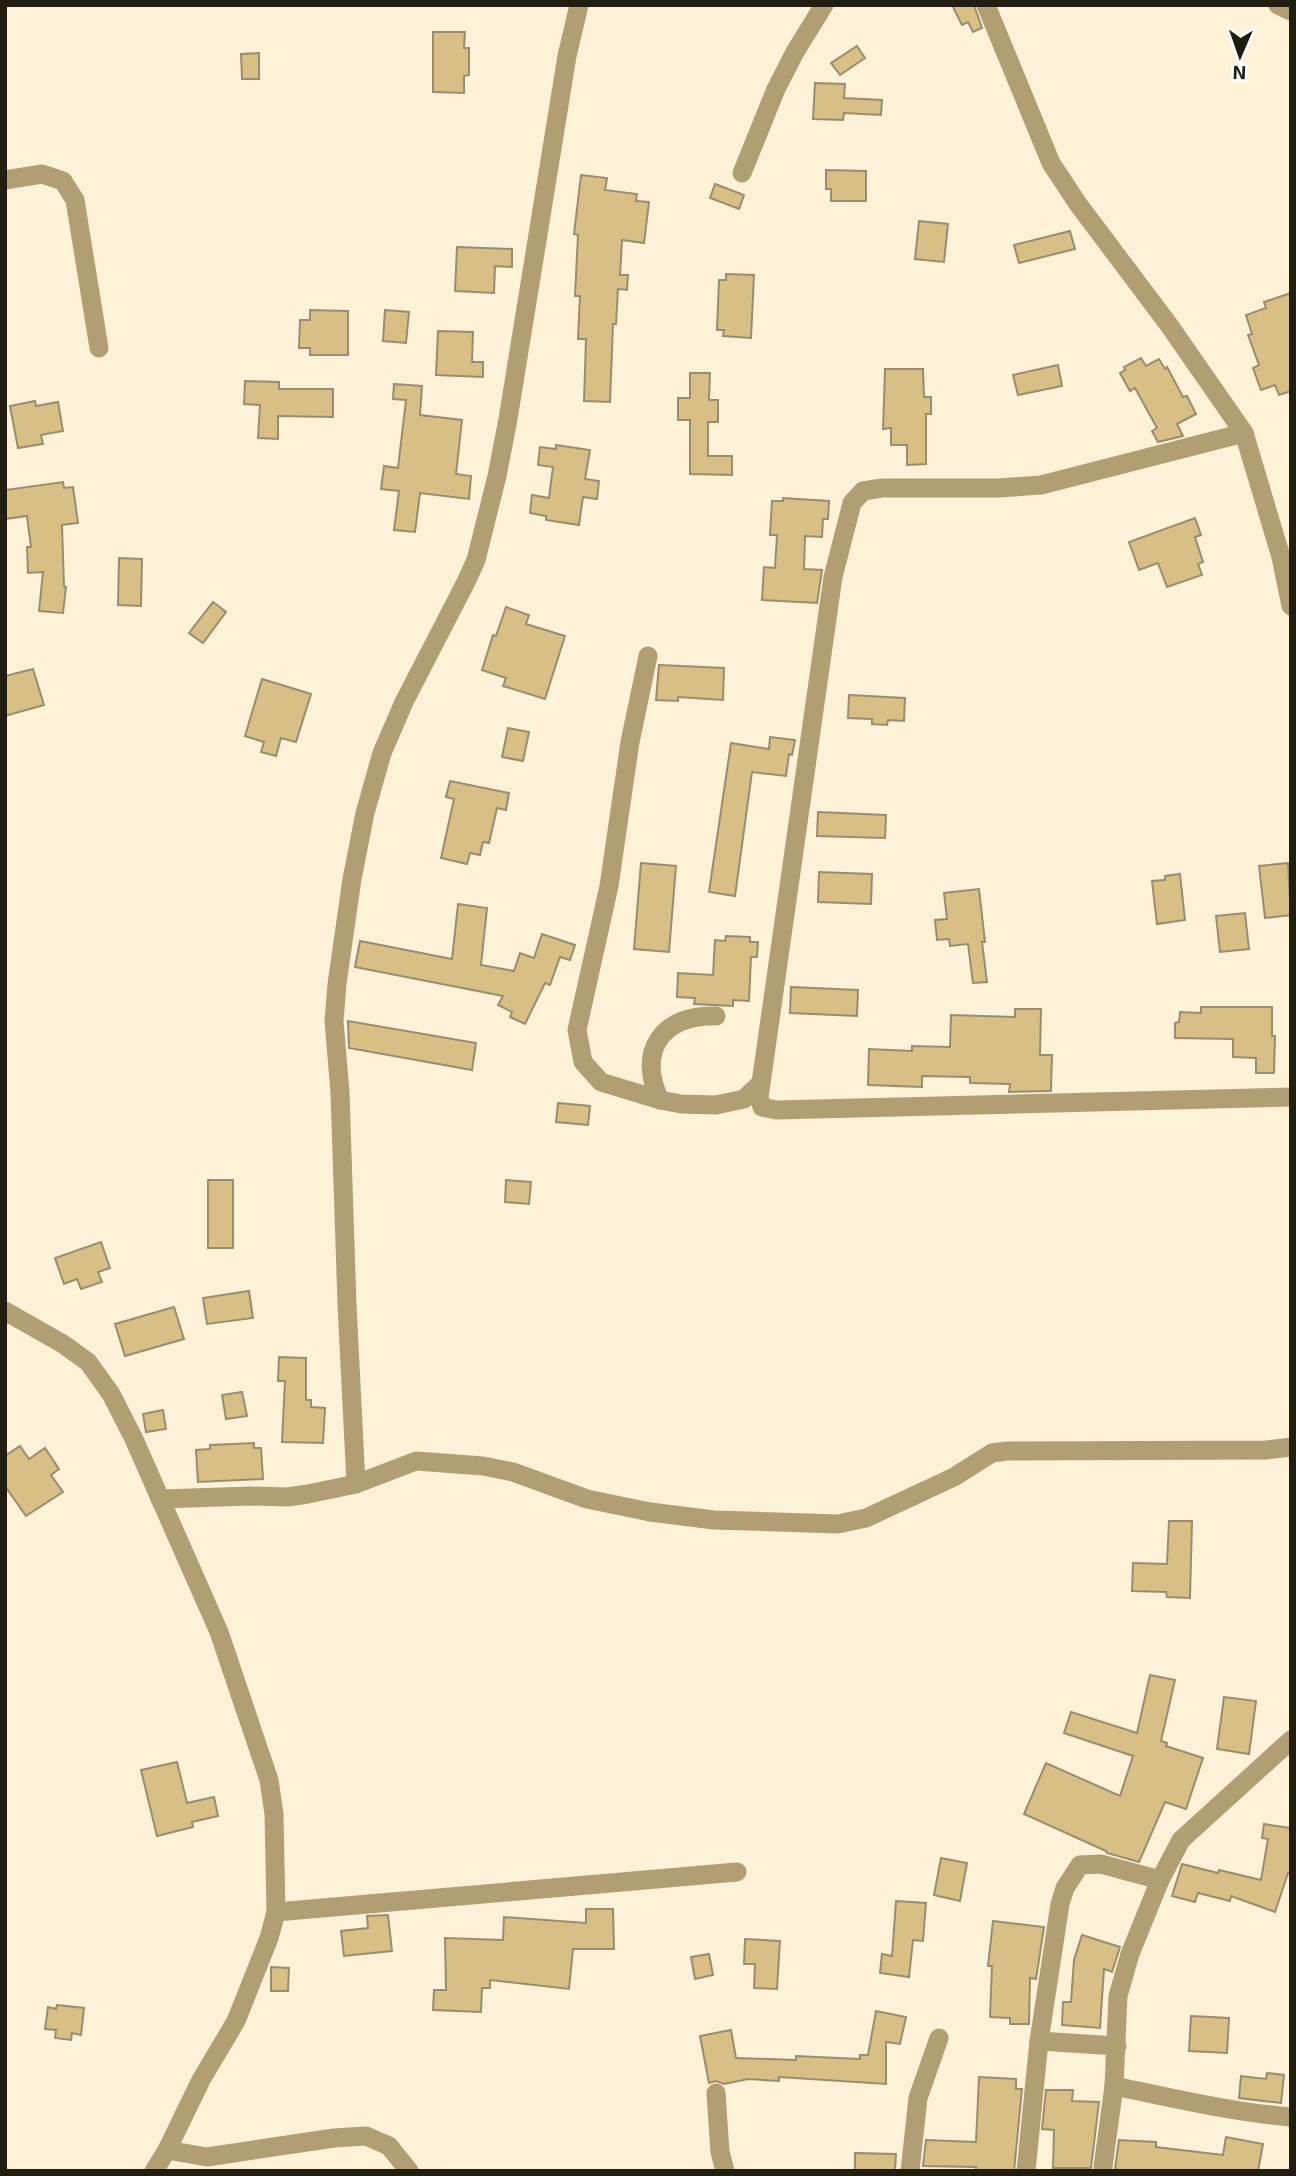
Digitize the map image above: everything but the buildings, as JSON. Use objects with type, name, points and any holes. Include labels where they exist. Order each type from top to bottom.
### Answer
[{"type":"street","points":[[356,1484],[340,1092],[334,1021],[352,879],[382,753],[404,702],[466,582],[479,548],[506,430],[567,56],[579,5]]},
{"type":"street","points":[[741,173],[776,89],[824,5]]},
{"type":"street","points":[[985,5],[1051,163],[1077,204],[1169,325],[1244,433],[1281,557],[1291,606]]},
{"type":"street","points":[[1278,5],[1291,11]]},
{"type":"street","points":[[5,180],[42,174],[63,181],[75,200],[99,348]]},
{"type":"street","points":[[1244,433],[1041,485],[999,488],[882,488],[863,491],[852,503],[833,577],[760,1102],[762,1107],[776,1110],[1291,1097]]},
{"type":"street","points":[[648,656],[630,742],[609,886],[577,1030],[583,1062],[601,1082],[681,1104],[716,1105],[744,1099],[761,1083]]},
{"type":"street","points":[[660,1100],[652,1084],[650,1065],[654,1047],[665,1032],[680,1021],[697,1015],[716,1016]]},
{"type":"street","points":[[5,1311],[63,1344],[88,1362],[111,1394],[219,1632],[269,1780],[274,1814],[276,1912],[269,1938],[236,2021],[201,2080],[154,2171]]},
{"type":"street","points":[[160,1499],[288,1497],[356,1484],[416,1461],[483,1466],[513,1472],[587,1499],[650,1512],[714,1520],[838,1524],[866,1518],[954,1477],[992,1453],[1266,1450],[1291,1447]]},
{"type":"street","points":[[1103,2167],[1114,2086],[1118,1996],[1130,1954],[1160,1880],[1181,1840],[1291,1740]]},
{"type":"street","points":[[1026,2171],[1039,2041],[1060,1904],[1065,1888],[1080,1865],[1101,1864],[1160,1880]]},
{"type":"street","points":[[276,1912],[737,1872]]},
{"type":"street","points":[[910,2171],[918,2098],[939,2038]]},
{"type":"street","points":[[1039,2041],[1117,2046]]},
{"type":"street","points":[[1114,2086],[1265,2115],[1291,2117]]},
{"type":"street","points":[[716,2094],[719,2152],[725,2171]]},
{"type":"street","points":[[167,2150],[207,2157],[334,2137],[366,2136],[389,2146],[409,2171]]}]
